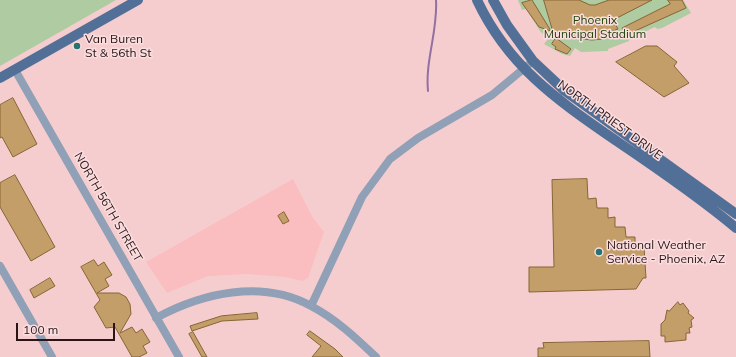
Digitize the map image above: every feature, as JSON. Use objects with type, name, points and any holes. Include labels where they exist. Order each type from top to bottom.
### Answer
[{"type":"main road","points":[[0,78],[138,0]]},
{"type":"main road","name":"NORTH PRIEST DRIVE","points":[[477,0],[499,38],[524,69],[561,102],[696,197],[736,228]]},
{"type":"main road","name":"NORTH PRIEST DRIVE","points":[[495,2],[510,30],[533,61],[577,100],[736,214]]},
{"type":"street","points":[[311,306],[362,197],[390,159],[418,138],[492,95],[533,61]]},
{"type":"street","name":"NORTH 56TH STREET","points":[[15,70],[179,357]]},
{"type":"street","points":[[0,266],[52,357]]},
{"type":"street","points":[[156,318],[188,302],[206,297],[244,292],[278,294],[311,306],[339,324],[376,357]]},
{"type":"shaded area","points":[[293,179],[313,218],[324,232],[308,278],[302,281],[286,277],[247,274],[208,276],[167,293],[146,262]]},
{"type":"green space","points":[[0,0],[116,0],[0,66]]},
{"type":"green space","name":"Phoenix Municipal Stadium","points":[[518,0],[683,0],[691,13],[662,28],[657,29],[655,27],[629,39],[629,41],[608,49],[608,51],[581,52],[575,48],[570,56],[562,54],[544,44],[548,39],[540,31],[526,9],[522,10]]},
{"type":"building","points":[[532,0],[551,31],[539,27],[522,3]]},
{"type":"building","points":[[544,0],[579,0],[590,5],[595,5],[609,0],[652,0],[613,20],[618,29],[601,35],[602,39],[592,40],[553,31]]},
{"type":"building","points":[[668,0],[682,0],[686,8],[626,35],[622,28],[670,4]]},
{"type":"building","points":[[556,38],[571,49],[567,54],[555,49],[556,47],[552,44]]},
{"type":"building","points":[[646,46],[657,46],[677,62],[674,66],[689,83],[664,97],[616,62]]},
{"type":"building","points":[[13,98],[37,144],[13,157],[2,137],[0,138],[0,105]]},
{"type":"building","points":[[15,175],[55,247],[31,261],[0,207],[0,183]]},
{"type":"building","points":[[587,179],[588,199],[596,198],[597,208],[608,208],[608,218],[615,217],[615,227],[625,227],[626,237],[635,237],[635,247],[644,247],[646,278],[643,278],[636,289],[529,292],[529,267],[554,267],[552,180]]},
{"type":"building","points":[[284,212],[289,221],[283,224],[278,216]]},
{"type":"building","points":[[94,260],[98,266],[104,262],[112,275],[105,279],[109,286],[97,293],[119,293],[126,297],[130,304],[131,314],[120,333],[132,327],[136,333],[142,329],[150,342],[143,346],[147,353],[139,357],[132,357],[115,327],[106,328],[94,307],[100,300],[81,267]]},
{"type":"building","points":[[50,278],[55,286],[34,298],[30,290]]},
{"type":"building","points":[[678,302],[680,305],[683,303],[689,311],[688,313],[694,318],[691,320],[692,327],[689,328],[690,333],[686,333],[686,340],[665,342],[665,336],[661,336],[661,324],[665,320],[667,310],[669,311]]},
{"type":"building","points":[[257,313],[258,319],[222,321],[192,331],[190,326],[221,316]]},
{"type":"building","points":[[310,331],[335,349],[343,357],[312,357],[321,346],[307,335]]},
{"type":"building","points":[[193,332],[207,357],[202,357],[189,334]]},
{"type":"building","points":[[649,341],[650,357],[538,357],[538,348],[544,348],[543,343]]},
{"type":"waterway","points":[[428,91],[428,68],[435,23],[436,0]]},
{"type":"place","name":"Van Buren St & 56th St","points":[[77,46]]},
{"type":"place","name":"National Weather Service - Phoenix, AZ","points":[[599,252]]}]
